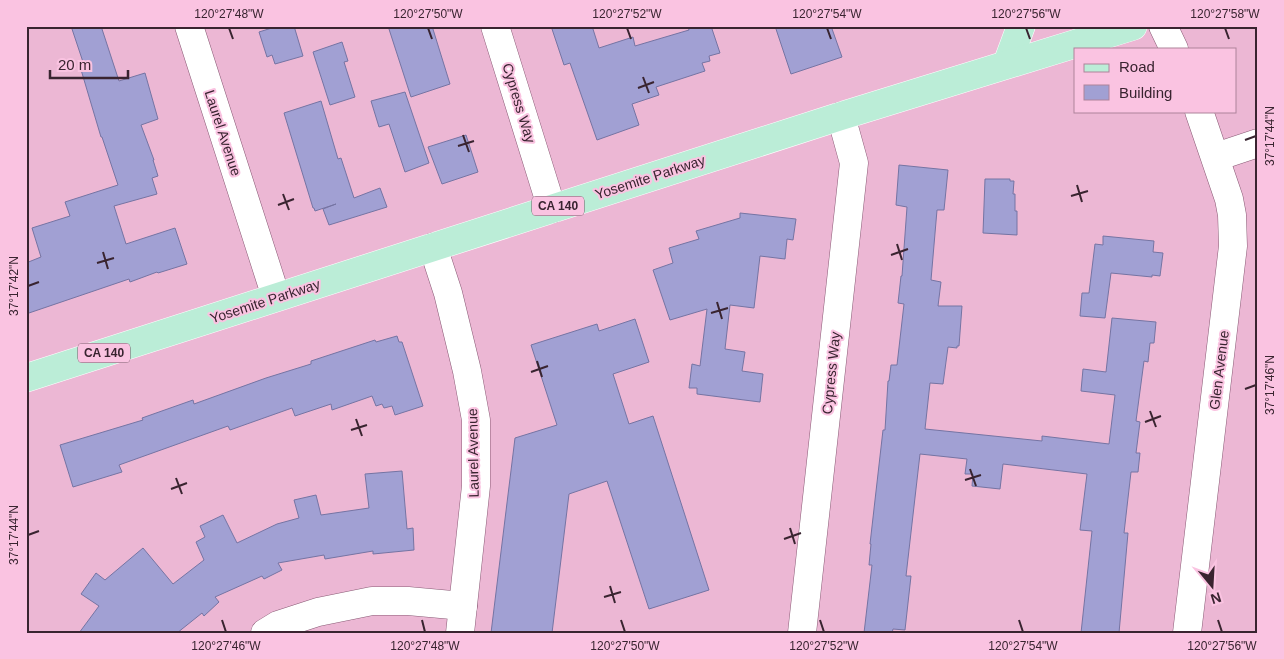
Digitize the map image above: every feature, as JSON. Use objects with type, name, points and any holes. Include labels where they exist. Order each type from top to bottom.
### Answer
[{"type":"main road","points":[[1007,64],[1021,26]]},
{"type":"main road","name":"Yosemite Parkway","points":[[26,378],[841,116],[1133,26]]},
{"type":"street","name":"Laurel Avenue","points":[[188,26],[276,297]]},
{"type":"street","name":"Cypress Way","points":[[495,26],[552,209]]},
{"type":"street","points":[[1163,26],[1174,48]]},
{"type":"street","name":"Glen Avenue","points":[[1188,633],[1233,246],[1231,207],[1216,157],[1199,112]]},
{"type":"street","name":"Cypress Way","points":[[802,633],[854,163],[841,116]]},
{"type":"street","points":[[1216,157],[1258,143]]},
{"type":"street","name":"Laurel Avenue","points":[[433,247],[448,293],[467,371],[476,420],[476,486],[460,633]]},
{"type":"street","points":[[265,633],[278,625],[318,612],[372,601],[408,601],[463,606]]},
{"type":"building","points":[[71,26],[101,26],[119,81],[145,73],[158,119],[141,125],[158,176],[152,178],[157,194],[114,206],[126,244],[175,228],[187,264],[130,282],[129,279],[26,314],[26,263],[41,257],[32,228],[70,216],[65,202],[118,185],[101,137],[79,63],[83,62]]},
{"type":"building","points":[[278,26],[294,26],[303,56],[275,64],[272,55],[267,57],[259,32]]},
{"type":"building","points":[[388,26],[432,26],[450,84],[411,97]]},
{"type":"building","points":[[551,26],[592,26],[599,48],[633,37],[635,46],[689,30],[688,26],[711,26],[720,53],[709,56],[710,61],[702,63],[705,71],[656,87],[659,95],[632,104],[639,125],[597,140],[570,63],[564,65]]},
{"type":"building","points":[[775,26],[831,26],[842,57],[791,74]]},
{"type":"building","points":[[342,42],[348,61],[344,62],[355,97],[330,105],[313,52]]},
{"type":"building","points":[[405,92],[429,163],[405,172],[389,124],[379,127],[371,101]]},
{"type":"building","points":[[321,101],[338,159],[341,158],[354,198],[380,188],[387,207],[329,225],[323,209],[336,204],[315,211],[313,208],[284,113]]},
{"type":"building","points":[[466,135],[478,172],[442,184],[428,147]]},
{"type":"building","points":[[899,165],[948,170],[944,210],[937,210],[931,280],[941,282],[938,306],[962,306],[959,346],[957,348],[948,347],[943,384],[930,383],[925,429],[1042,441],[1042,436],[1109,444],[1115,395],[1081,391],[1083,369],[1106,372],[1112,318],[1156,322],[1154,343],[1150,343],[1148,362],[1144,361],[1136,421],[1140,422],[1136,453],[1140,453],[1138,472],[1131,472],[1124,533],[1128,533],[1119,633],[1081,633],[1092,531],[1080,530],[1087,474],[1003,464],[1000,489],[972,486],[973,474],[965,474],[967,459],[920,454],[906,576],[911,576],[905,630],[893,629],[892,633],[864,633],[872,565],[869,565],[870,544],[883,430],[885,430],[888,381],[891,365],[897,365],[904,304],[898,303],[907,207],[896,205]]},
{"type":"building","points":[[985,179],[1010,179],[1010,181],[1014,181],[1013,194],[1015,194],[1015,211],[1017,211],[1017,235],[983,233]]},
{"type":"building","points":[[740,213],[796,219],[793,240],[787,239],[785,259],[760,256],[754,308],[730,305],[725,349],[745,352],[742,371],[763,374],[760,402],[697,394],[697,388],[689,388],[692,364],[700,366],[707,309],[670,320],[653,270],[673,263],[669,248],[699,239],[696,231],[740,218]]},
{"type":"building","points":[[1103,236],[1154,241],[1153,252],[1163,253],[1160,276],[1111,273],[1105,318],[1080,316],[1082,293],[1089,293],[1095,244],[1103,245]]},
{"type":"building","points":[[635,319],[649,362],[613,374],[629,424],[653,416],[709,590],[649,609],[607,481],[569,494],[552,633],[491,633],[515,438],[557,425],[531,345],[597,324],[599,331]]},
{"type":"building","points":[[397,336],[399,342],[402,342],[423,406],[395,415],[392,406],[384,408],[382,404],[376,406],[372,396],[332,410],[331,404],[295,416],[292,408],[230,430],[228,426],[119,465],[122,472],[73,487],[60,445],[143,420],[142,418],[193,400],[194,404],[311,364],[311,361],[375,340],[376,342]]},
{"type":"building","points":[[402,471],[407,529],[413,528],[414,550],[373,554],[373,551],[325,559],[324,555],[278,563],[282,570],[264,579],[262,576],[215,597],[219,602],[204,616],[202,613],[177,633],[79,633],[99,606],[81,594],[96,573],[105,580],[143,548],[173,584],[204,560],[196,542],[205,537],[200,526],[223,515],[237,543],[277,524],[299,518],[294,500],[316,495],[321,515],[369,508],[365,474]]}]
